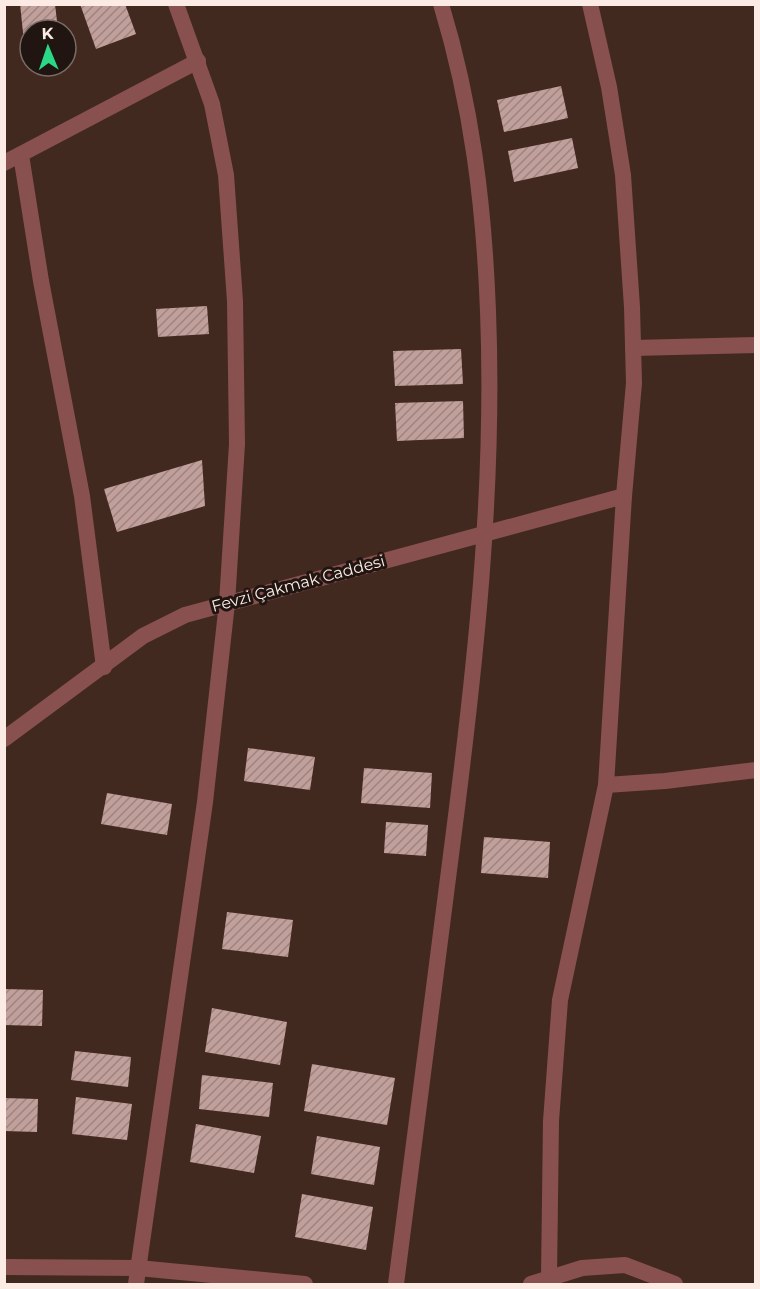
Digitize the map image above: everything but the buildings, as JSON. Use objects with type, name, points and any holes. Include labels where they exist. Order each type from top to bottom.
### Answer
[{"type":"street","points":[[137,1276],[190,915],[227,603],[237,444],[237,365],[230,206],[212,104],[176,4]]},
{"type":"street","points":[[396,1284],[466,742],[485,532],[489,342],[483,225],[472,132],[441,4]]},
{"type":"street","points":[[549,1278],[551,1121],[560,1000],[606,785],[624,496],[634,384],[632,296],[623,175],[609,87],[590,4]]},
{"type":"street","points":[[4,163],[198,61]]},
{"type":"street","points":[[21,154],[41,281],[82,496],[104,667]]},
{"type":"street","points":[[633,348],[756,345]]},
{"type":"street","name":"Fevzi Çakmak Caddesi","points":[[4,739],[143,636],[165,624],[227,603],[624,496]]},
{"type":"street","points":[[606,785],[665,781],[756,770]]},
{"type":"street","points":[[531,1284],[582,1268],[625,1265],[675,1284]]},
{"type":"street","points":[[4,1267],[305,1284]]}]
